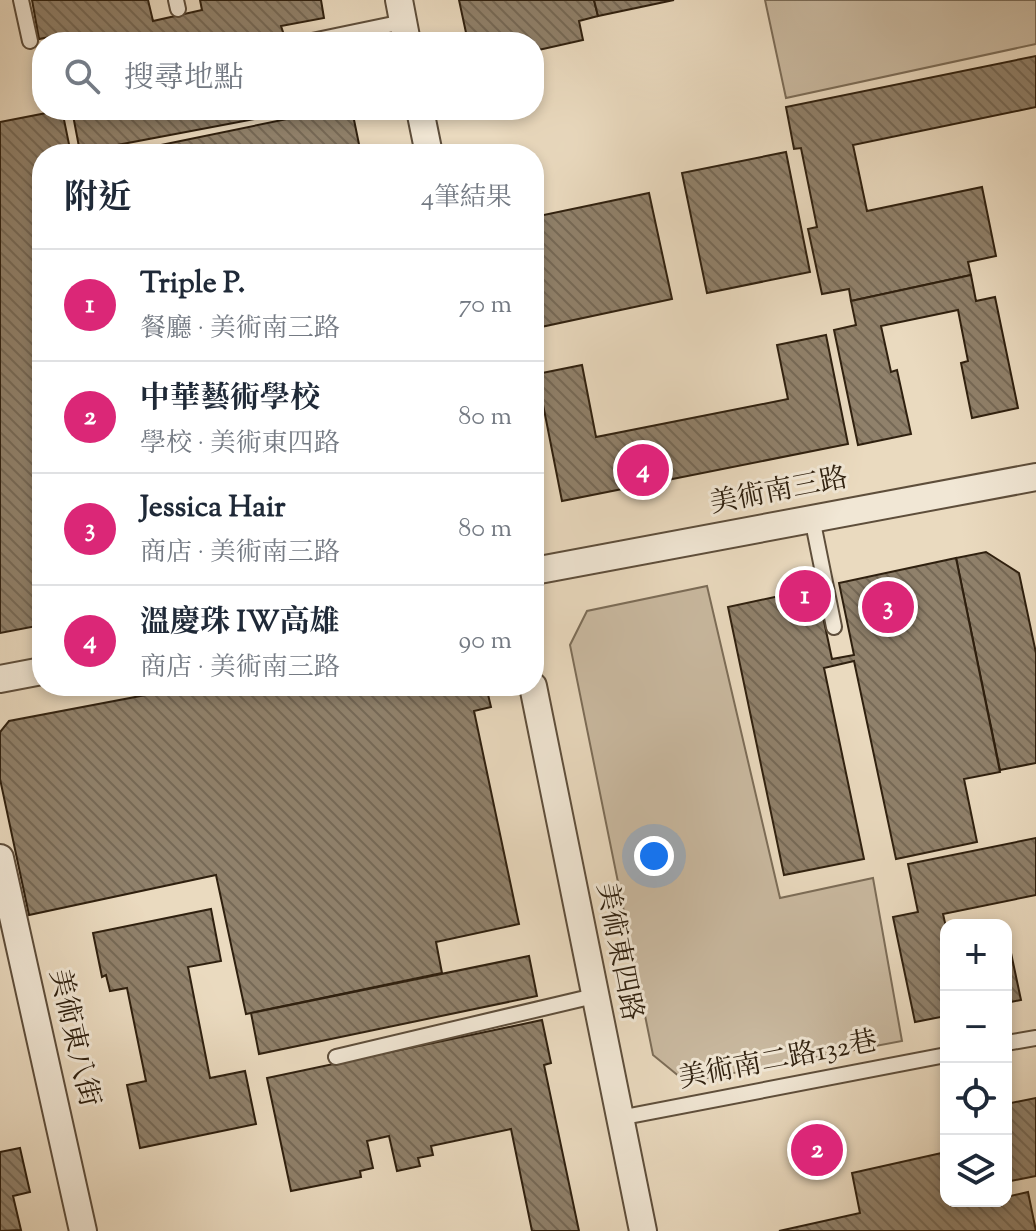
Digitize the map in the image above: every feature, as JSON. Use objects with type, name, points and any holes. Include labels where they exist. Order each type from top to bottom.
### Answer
[{"type":"street","points":[[422,120],[427,144]]},
{"type":"street","name":"美術南三路","points":[[544,569],[1036,477]]},
{"type":"street","points":[[0,679],[32,673]]},
{"type":"street","name":"美術東四路","points":[[535,696],[643,1231]]},
{"type":"street","name":"美術東八街","points":[[0,858],[83,1231]]},
{"type":"lane","points":[[21,0],[30,41]]},
{"type":"lane","points":[[353,32],[403,21]]},
{"type":"lane","points":[[812,518],[834,627]]},
{"type":"lane","points":[[336,1057],[594,996]]},
{"type":"lane","points":[[1012,1042],[1036,1038]]},
{"type":"lane","name":"美術南二路132巷","points":[[619,1118],[940,1056]]},
{"type":"shaded area","points":[[765,0],[1036,0],[1036,44],[786,98]]},
{"type":"shaded area","points":[[707,586],[780,898],[873,878],[902,1041],[686,1082],[653,1055],[570,645],[587,611]]},
{"type":"building","points":[[32,0],[148,0],[153,21],[202,10],[200,0],[321,0],[324,18],[281,26],[283,32],[38,32]]},
{"type":"building","points":[[459,0],[594,0],[598,16],[579,21],[583,40],[544,49],[544,32],[466,32]]},
{"type":"building","points":[[594,0],[674,0],[598,16]]},
{"type":"building","points":[[1036,56],[1036,107],[853,145],[867,211],[982,187],[996,256],[968,262],[971,275],[851,301],[849,289],[822,294],[808,229],[817,227],[801,148],[794,149],[786,107]]},
{"type":"building","points":[[32,116],[32,120],[64,120],[69,144],[32,144],[32,627],[0,633],[0,122]]},
{"type":"building","points":[[74,120],[250,120],[122,144],[78,144]]},
{"type":"building","points":[[282,120],[354,120],[359,144],[166,144]]},
{"type":"building","points":[[786,152],[810,272],[707,293],[682,173]]},
{"type":"building","points":[[649,193],[672,299],[544,326],[544,215]]},
{"type":"building","points":[[971,275],[976,301],[995,297],[1018,408],[972,418],[961,363],[968,361],[958,310],[881,326],[891,372],[897,370],[911,434],[858,445],[834,330],[856,325],[851,301]]},
{"type":"building","points":[[826,335],[848,444],[562,501],[544,410],[544,373],[582,365],[596,437],[788,399],[777,345]]},
{"type":"building","points":[[986,552],[1019,573],[1036,653],[1036,763],[1000,770],[956,558]]},
{"type":"building","points":[[956,558],[1000,772],[964,779],[977,842],[896,859],[854,661],[824,668],[864,859],[784,875],[728,607],[817,588],[832,659],[854,655],[839,583]]},
{"type":"building","points":[[140,696],[488,696],[491,707],[474,711],[519,924],[436,942],[442,973],[246,1014],[216,875],[29,915],[0,779],[0,732],[9,721]]},
{"type":"building","points":[[1036,838],[1036,895],[943,914],[944,919],[940,919],[940,1017],[915,1022],[893,917],[918,912],[908,864]]},
{"type":"building","points":[[211,909],[221,961],[188,967],[210,1078],[245,1071],[256,1124],[140,1148],[127,1085],[146,1081],[127,988],[110,991],[106,975],[102,977],[93,933]]},
{"type":"building","points":[[529,956],[537,996],[259,1054],[251,1013]]},
{"type":"building","points":[[1012,958],[1021,1000],[1012,1002]]},
{"type":"building","points":[[542,1020],[551,1063],[544,1065],[579,1231],[532,1231],[511,1129],[431,1146],[433,1155],[418,1158],[420,1166],[397,1171],[389,1136],[367,1141],[373,1168],[360,1171],[361,1177],[291,1191],[267,1078]]},
{"type":"building","points":[[1036,1098],[1036,1176],[1012,1181],[1012,1135],[1012,1103]]},
{"type":"building","points":[[20,1148],[30,1192],[13,1196],[21,1230],[0,1231],[0,1152]]},
{"type":"building","points":[[940,1153],[940,1207],[1012,1207],[1012,1196],[1028,1192],[1036,1231],[779,1231],[860,1213],[852,1173]]},
{"type":"place","name":"溫慶珠 IW高雄","points":[[643,470]]},
{"type":"place","name":"Triple P.","points":[[805,596]]},
{"type":"place","name":"Jessica Hair","points":[[888,607]]},
{"type":"place","name":"中華藝術學校","points":[[817,1150]]}]
